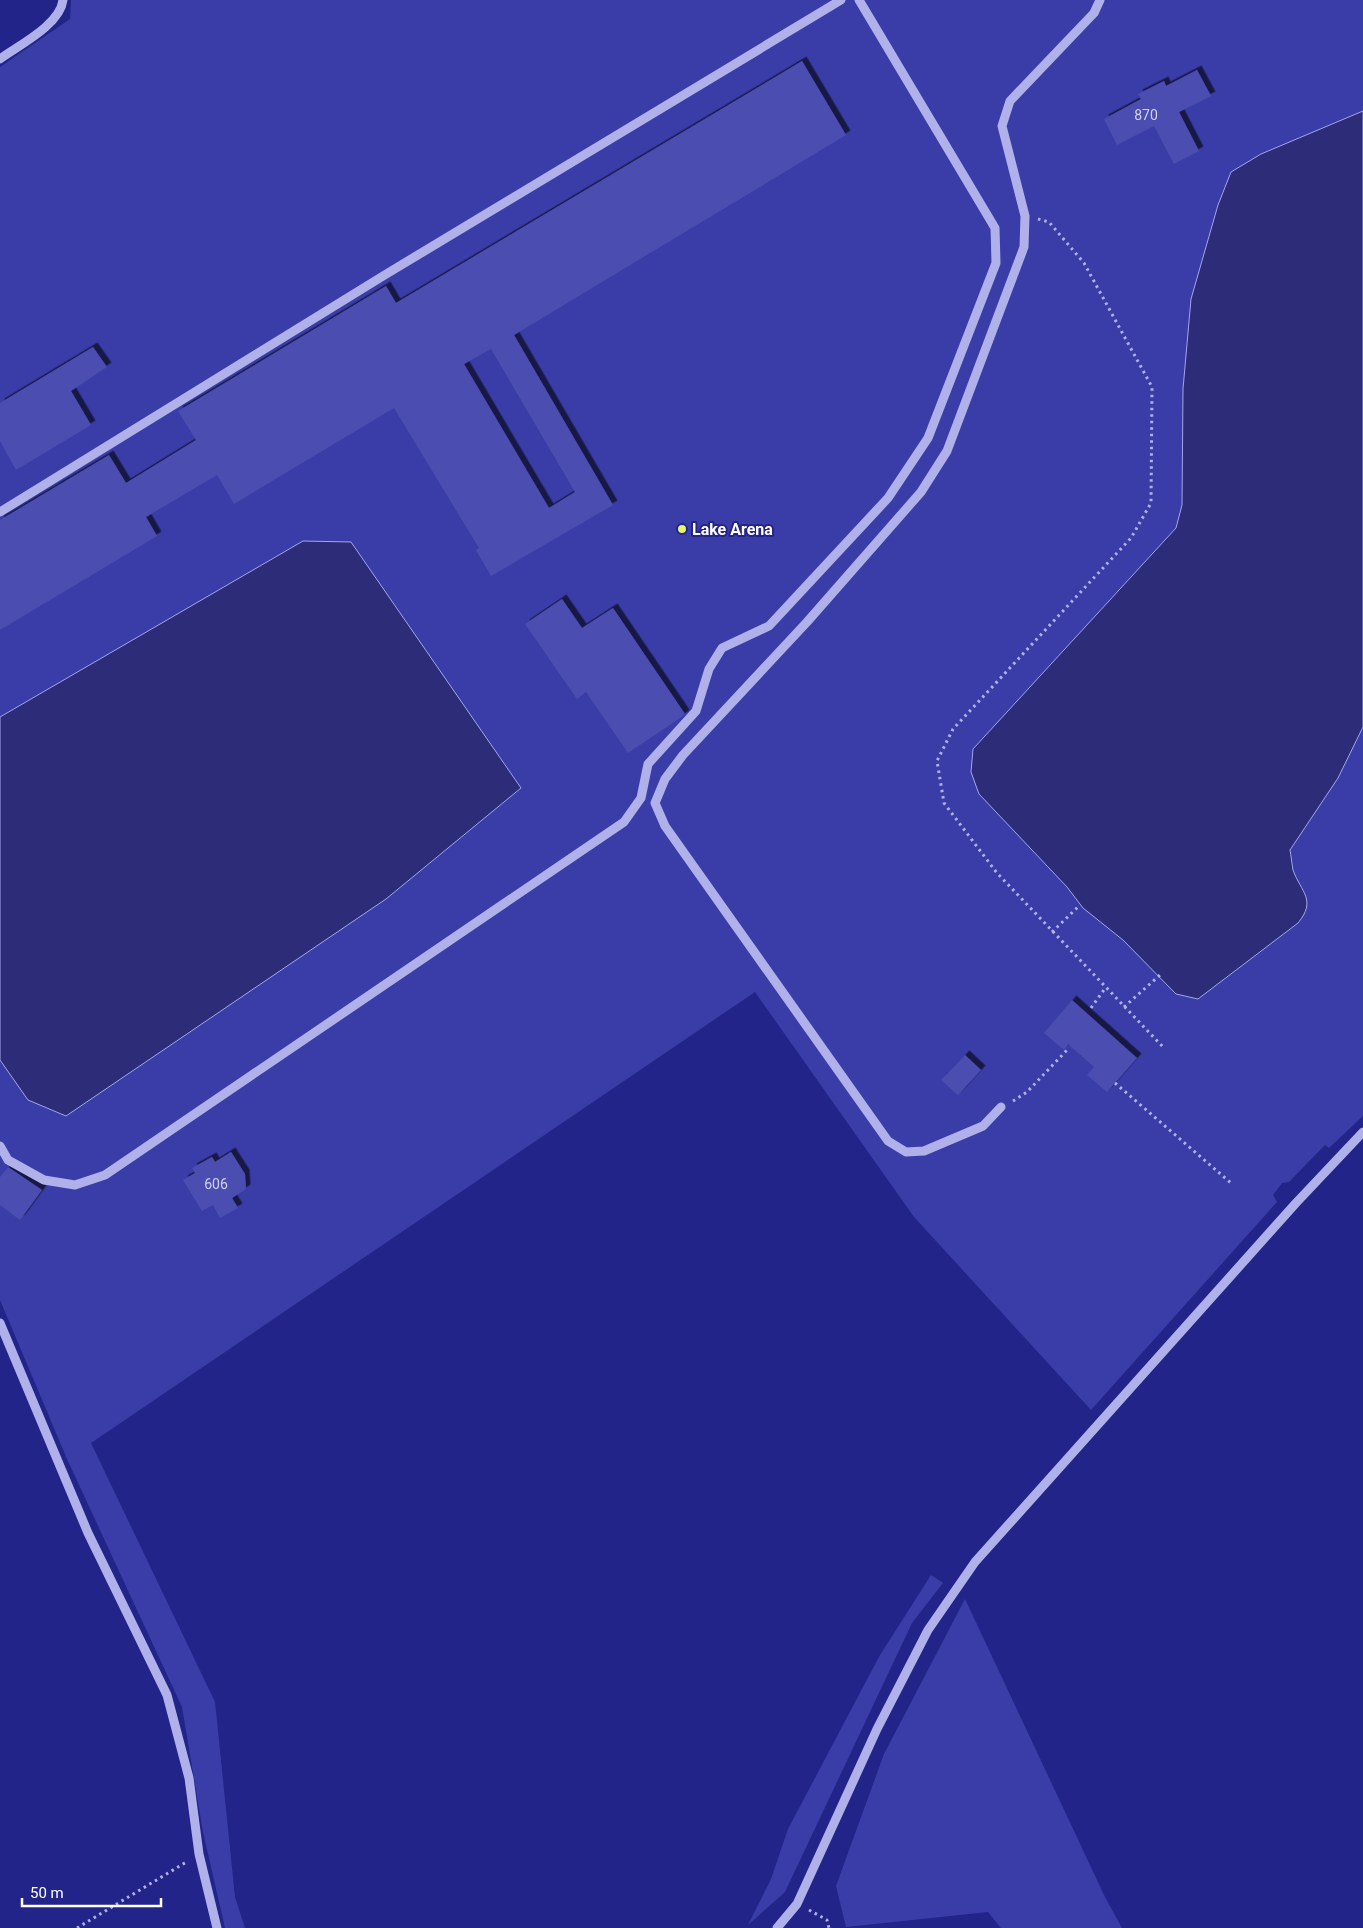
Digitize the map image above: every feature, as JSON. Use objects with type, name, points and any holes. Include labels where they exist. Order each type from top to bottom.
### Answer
[{"type":"street","points":[[0,59],[47,27],[62,6],[63,0]]},
{"type":"street","points":[[0,512],[383,276],[841,0]]},
{"type":"street","points":[[0,1146],[8,1160],[44,1180],[75,1185],[104,1175],[624,822],[641,798],[648,764],[696,711],[709,669],[722,648],[769,626],[888,498],[928,438],[996,263],[995,228],[859,0]]},
{"type":"street","points":[[1001,1107],[983,1126],[924,1151],[906,1152],[888,1141],[664,826],[655,803],[665,779],[683,755],[807,622],[926,484],[947,450],[1024,247],[1025,216],[1002,126],[1010,101],[1094,13],[1100,0]]},
{"type":"street","points":[[777,1928],[798,1904],[877,1729],[928,1630],[975,1562],[1296,1203],[1363,1132]]},
{"type":"street","points":[[0,1323],[88,1533],[167,1696],[189,1778],[200,1854],[216,1928]]},
{"type":"path","points":[[1025,216],[1049,222],[1084,263],[1152,387],[1151,503],[1131,538],[953,729],[937,761],[944,803],[997,873],[1164,1048]]},
{"type":"path","points":[[1052,932],[1080,905]]},
{"type":"path","points":[[1124,1007],[1160,975]]},
{"type":"path","points":[[1091,1008],[1106,987]]},
{"type":"path","points":[[1001,1107],[1027,1092],[1068,1049]]},
{"type":"path","points":[[1115,1083],[1231,1183]]},
{"type":"path","points":[[77,1928],[200,1854]]},
{"type":"path","points":[[798,1904],[827,1920],[829,1928]]},
{"type":"shaded area","name":"Lake Arena","points":[[71,0],[1363,0],[1363,1116],[1329,1148],[1325,1145],[1289,1182],[1282,1183],[1273,1195],[1277,1202],[1091,1410],[914,1217],[755,992],[91,1443],[215,1702],[235,1897],[245,1928],[225,1928],[203,1832],[182,1707],[67,1459],[0,1300],[0,67],[70,19]]},
{"type":"shaded area","points":[[1363,111],[1363,727],[1338,778],[1290,850],[1293,870],[1306,896],[1307,902],[1304,915],[1298,923],[1198,999],[1176,994],[1123,940],[1083,908],[1067,887],[979,794],[971,772],[973,749],[1176,528],[1182,505],[1183,389],[1191,299],[1218,205],[1231,172],[1261,154]]},
{"type":"shaded area","points":[[303,541],[351,542],[521,788],[386,899],[66,1116],[28,1100],[0,1060],[0,717]]},
{"type":"shaded area","points":[[931,1575],[943,1583],[912,1623],[785,1892],[748,1925],[771,1879],[788,1829],[880,1655]]},
{"type":"shaded area","points":[[965,1599],[1105,1897],[1122,1928],[1001,1928],[988,1912],[846,1927],[836,1886],[884,1754]]},
{"type":"building","points":[[802,61],[846,135],[514,335],[613,505],[491,576],[476,550],[479,548],[394,408],[234,504],[217,475],[146,517],[157,536],[0,630],[0,520],[109,455],[126,483],[196,440],[178,411],[386,286],[396,303]],"holes":[[[491,349],[575,492],[549,508],[464,364]]]},
{"type":"building","points":[[1197,70],[1211,96],[1179,112],[1199,151],[1174,164],[1154,126],[1117,145],[1104,119],[1141,99],[1138,94],[1164,81],[1166,86]]},
{"type":"building","points":[[93,347],[107,367],[71,391],[91,425],[16,470],[0,441],[0,403]]},
{"type":"building","points":[[562,599],[582,628],[613,608],[685,714],[628,753],[586,692],[577,699],[525,624]]},
{"type":"building","points":[[1072,1000],[1137,1058],[1107,1092],[1087,1075],[1094,1067],[1068,1044],[1064,1050],[1044,1033]]},
{"type":"building","points":[[965,1055],[981,1070],[958,1095],[941,1080]]},
{"type":"building","points":[[231,1152],[245,1174],[246,1189],[232,1198],[238,1208],[220,1218],[213,1205],[202,1211],[183,1180],[195,1173],[192,1168],[212,1157],[215,1162]]},
{"type":"building","points":[[8,1167],[42,1190],[20,1220],[0,1205],[0,1177]]},
{"type":"place","name":"Lake Arena","points":[[682,529]]}]
